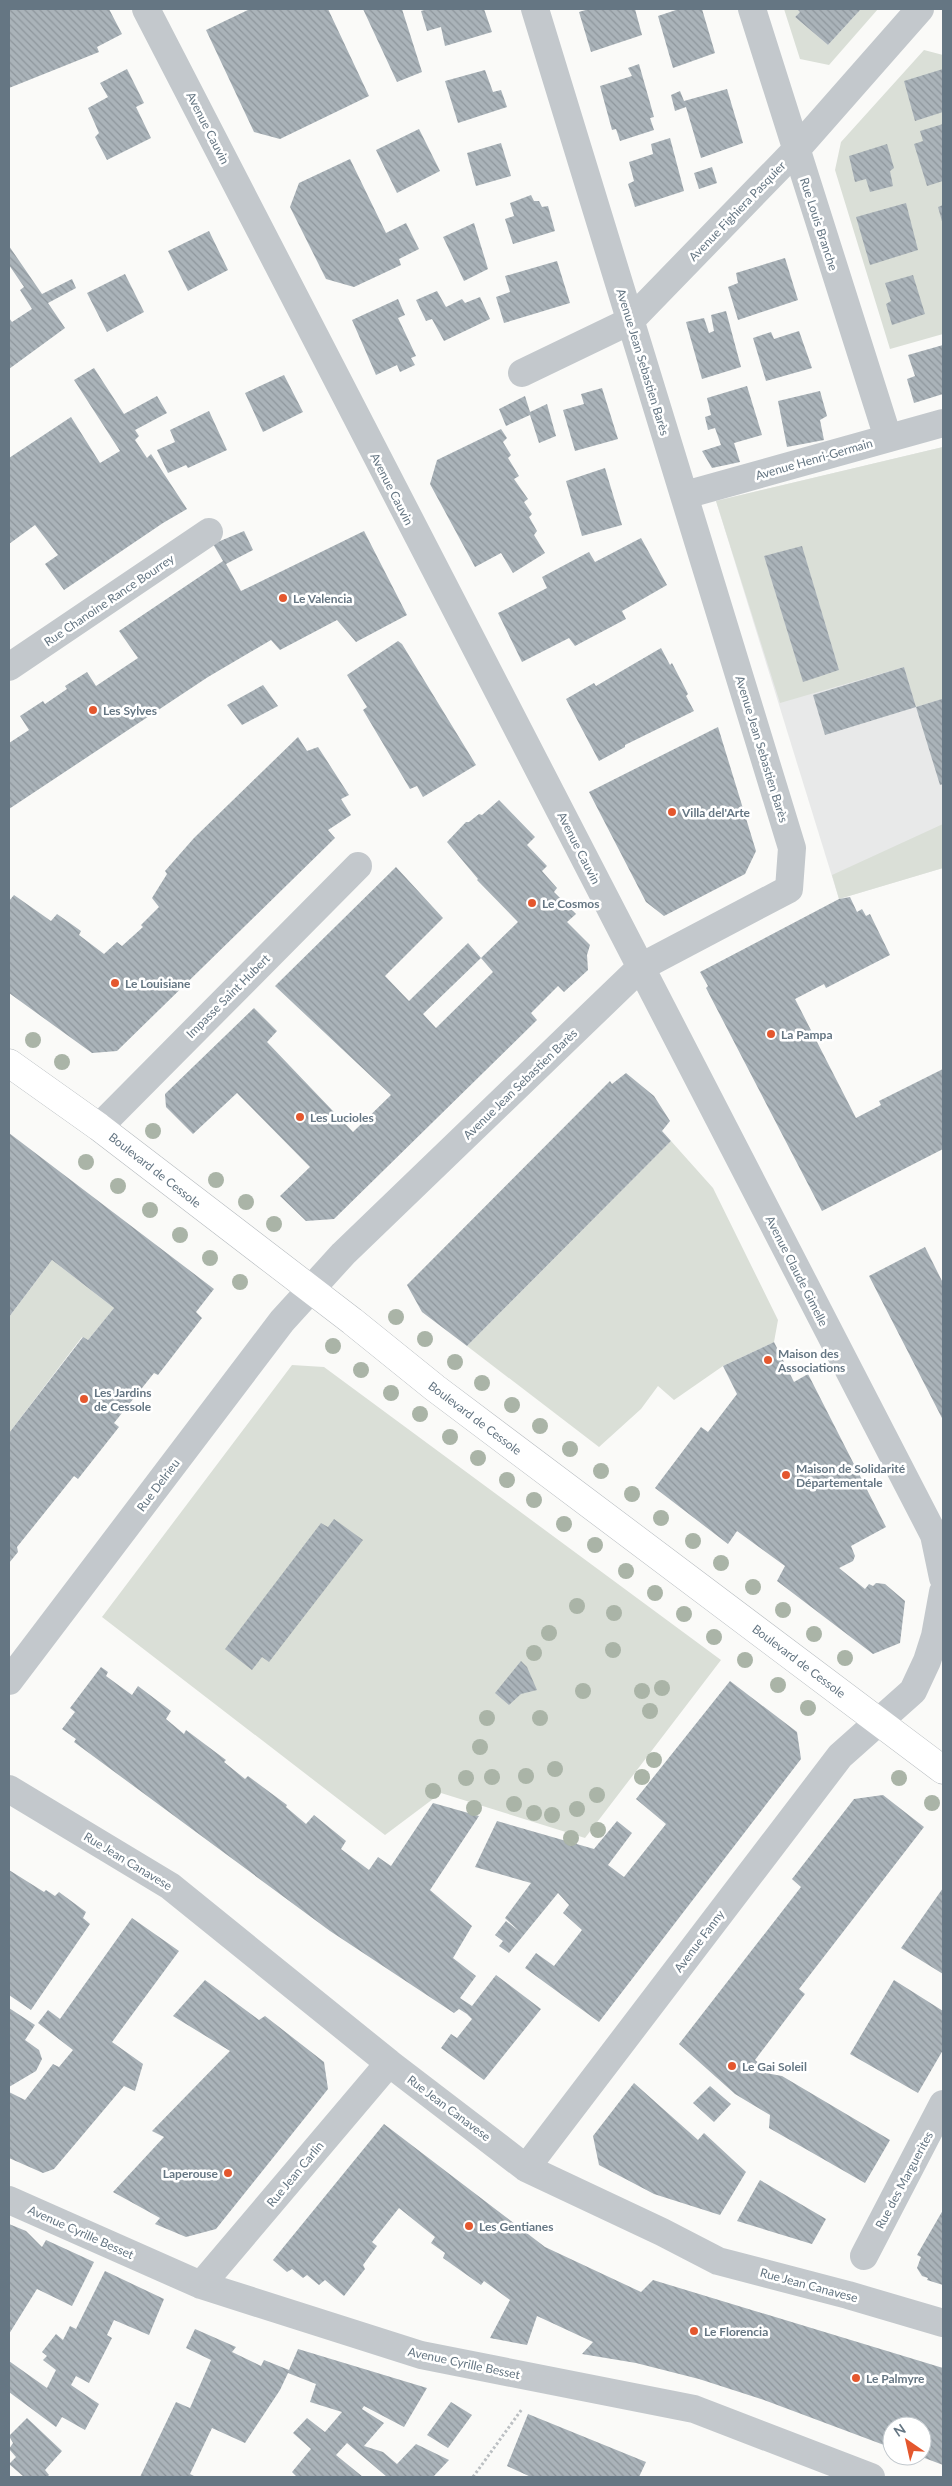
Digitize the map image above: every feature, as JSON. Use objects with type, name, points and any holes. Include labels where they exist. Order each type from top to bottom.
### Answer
[{"type":"main road","name":"Boulevard de Cessole","points":[[9,1063],[99,1127],[435,1388],[943,1770]]},
{"type":"street","name":"Avenue Cauvin","points":[[146,9],[641,968]]},
{"type":"street","name":"Avenue Jean Sebastien Barès","points":[[309,1290],[641,968],[788,889],[792,848],[536,9]]},
{"type":"street","name":"Rue Louis Branche","points":[[752,9],[795,151],[888,438]]},
{"type":"street","name":"Avenue Fighiera Pasquier","points":[[522,373],[630,320],[795,151],[920,9]]},
{"type":"street","name":"Avenue Henri-Germain","points":[[685,495],[943,423]]},
{"type":"street","name":"Rue Chanoine Rance Bourrey","points":[[9,667],[209,532]]},
{"type":"street","name":"Impasse Saint Hubert","points":[[99,1127],[358,866]]},
{"type":"street","name":"Avenue Claude Gimelle","points":[[641,968],[934,1535],[943,1578]]},
{"type":"street","name":"Rue Delrieu","points":[[9,1681],[282,1321],[309,1290]]},
{"type":"street","points":[[878,1721],[913,1691],[927,1661],[935,1636],[943,1592]]},
{"type":"street","name":"Avenue Fanny","points":[[526,2168],[840,1756],[878,1721]]},
{"type":"street","name":"Rue Jean Canavese","points":[[9,1789],[170,1886],[389,2063],[526,2168],[662,2232],[718,2261],[848,2294],[943,2323]]},
{"type":"street","name":"Rue Jean Carlin","points":[[201,2285],[389,2063]]},
{"type":"street","name":"Rue des Marguerites","points":[[864,2256],[943,2104]]},
{"type":"street","name":"Avenue Cyrille Besset","points":[[9,2200],[201,2285],[421,2355],[694,2409],[871,2477]]},
{"type":"path","points":[[473,2477],[520,2414],[534,2378]]},
{"type":"shaded area","points":[[784,9],[797,9],[800,12],[795,17],[828,45],[861,9],[878,9],[829,65],[800,59]]},
{"type":"shaded area","points":[[924,50],[943,55],[943,334],[890,349],[835,170],[841,142]]},
{"type":"shaded area","points":[[943,447],[943,868],[839,899],[716,501]]},
{"type":"shaded area","points":[[943,447],[943,704],[942,699],[916,707],[904,667],[780,703],[716,501]],"holes":[[[802,547],[839,670],[803,681],[764,556]]]},
{"type":"shaded area","points":[[943,824],[943,868],[839,899],[832,875]]},
{"type":"shaded area","points":[[671,1141],[713,1188],[778,1320],[774,1342],[723,1366],[674,1400],[658,1386],[641,1409],[599,1447],[467,1346]]},
{"type":"shaded area","points":[[52,1260],[114,1308],[88,1340],[82,1337],[9,1433],[9,1317]]},
{"type":"shaded area","points":[[292,1365],[324,1367],[721,1660],[585,1838],[441,1793],[385,1835],[102,1617]]},
{"type":"building","points":[[9,9],[109,9],[122,34],[97,47],[99,52],[9,88]]},
{"type":"building","points":[[250,9],[328,9],[369,96],[280,139],[254,132],[206,30]]},
{"type":"building","points":[[363,9],[402,9],[422,72],[397,82]]},
{"type":"building","points":[[428,9],[484,9],[492,32],[445,46],[441,27],[427,31],[421,11]]},
{"type":"building","points":[[589,9],[635,9],[642,35],[591,52],[579,12]]},
{"type":"building","points":[[679,9],[702,9],[715,53],[673,68],[658,16]]},
{"type":"building","points":[[797,9],[861,9],[828,45],[795,17],[800,12]]},
{"type":"building","points":[[639,64],[654,117],[650,118],[654,130],[620,141],[616,129],[612,130],[600,86],[632,76],[628,68]]},
{"type":"building","points":[[127,69],[144,103],[136,107],[151,138],[107,160],[95,137],[99,133],[88,108],[108,97],[100,83]]},
{"type":"building","points":[[943,69],[943,112],[915,121],[904,81]]},
{"type":"building","points":[[485,70],[493,92],[501,90],[507,107],[458,123],[445,81]]},
{"type":"building","points":[[727,89],[743,143],[701,158],[686,107],[675,111],[671,95],[680,91],[684,101]]},
{"type":"building","points":[[943,124],[943,181],[927,186],[914,144],[923,141],[920,131]]},
{"type":"building","points":[[419,129],[440,171],[397,193],[376,150]]},
{"type":"building","points":[[670,138],[684,191],[635,207],[628,184],[634,181],[629,162],[653,154],[651,144]]},
{"type":"building","points":[[501,143],[511,176],[476,186],[467,153]]},
{"type":"building","points":[[887,144],[894,168],[890,171],[893,186],[870,192],[866,179],[855,182],[849,156]]},
{"type":"building","points":[[350,159],[386,233],[406,223],[419,249],[399,259],[401,265],[354,287],[326,279],[290,207],[299,183]]},
{"type":"building","points":[[712,167],[717,183],[699,189],[694,173]]},
{"type":"building","points":[[531,195],[534,201],[539,201],[542,207],[548,206],[555,231],[513,244],[505,219],[514,216],[510,203]]},
{"type":"building","points":[[906,203],[918,250],[870,265],[856,217]]},
{"type":"building","points":[[943,205],[943,225],[938,207]]},
{"type":"building","points":[[474,223],[488,269],[464,281],[443,237]]},
{"type":"building","points":[[209,231],[228,270],[188,291],[168,251]]},
{"type":"building","points":[[9,246],[42,294],[72,279],[76,288],[48,303],[65,328],[9,369],[9,318],[12,322],[32,309],[20,290],[24,287],[9,265]]},
{"type":"building","points":[[785,258],[798,300],[738,320],[728,287],[738,283],[736,273]]},
{"type":"building","points":[[557,261],[570,303],[504,323],[496,297],[510,292],[505,276]]},
{"type":"building","points":[[125,274],[144,312],[107,332],[87,293]]},
{"type":"building","points":[[913,275],[925,314],[892,325],[886,304],[891,301],[885,283]]},
{"type":"building","points":[[437,291],[446,307],[462,299],[465,303],[480,297],[490,319],[444,341],[432,319],[426,321],[416,300]]},
{"type":"building","points":[[398,299],[405,315],[398,318],[416,356],[411,358],[415,365],[400,372],[397,365],[376,375],[352,320]]},
{"type":"building","points":[[726,311],[741,367],[702,379],[686,322],[704,318],[709,333],[714,331],[711,315]]},
{"type":"building","points":[[799,331],[812,368],[766,381],[753,338],[771,332],[774,339]]},
{"type":"building","points":[[943,345],[943,394],[914,403],[907,379],[915,376],[908,355]]},
{"type":"building","points":[[94,368],[124,414],[157,396],[167,413],[135,430],[139,436],[135,440],[147,458],[151,454],[187,509],[163,523],[64,590],[45,564],[58,555],[35,525],[9,544],[9,458],[71,417],[100,463],[120,451],[74,380]]},
{"type":"building","points":[[284,375],[303,412],[263,432],[245,393]]},
{"type":"building","points":[[747,386],[762,435],[734,443],[740,462],[712,468],[702,451],[721,445],[715,428],[708,430],[705,417],[711,415],[707,398]]},
{"type":"building","points":[[602,388],[618,439],[575,451],[563,410],[584,404],[581,394]]},
{"type":"building","points":[[820,391],[827,416],[820,420],[824,440],[787,447],[778,401]]},
{"type":"building","points":[[525,396],[530,412],[547,404],[556,436],[539,443],[530,415],[506,426],[499,409]]},
{"type":"building","points":[[209,411],[227,450],[188,468],[186,465],[168,473],[157,450],[175,442],[170,430]]},
{"type":"building","points":[[501,429],[507,438],[503,442],[511,455],[508,458],[519,476],[514,479],[528,499],[524,502],[532,514],[529,517],[537,531],[534,535],[545,553],[513,573],[501,553],[475,567],[430,484],[437,460]]},
{"type":"building","points":[[605,468],[622,525],[582,536],[566,481]]},
{"type":"building","points":[[244,531],[253,550],[226,564],[241,591],[364,531],[407,615],[356,642],[337,620],[280,650],[271,640],[208,677],[9,809],[9,743],[29,730],[20,716],[43,701],[45,704],[67,689],[65,686],[87,672],[96,686],[138,658],[119,631],[223,561],[213,544]]},
{"type":"building","points":[[641,538],[667,585],[622,611],[626,619],[575,646],[569,638],[522,662],[498,613],[547,588],[542,577],[589,552],[595,562]]},
{"type":"building","points":[[802,546],[839,670],[803,682],[764,556]]},
{"type":"building","points":[[398,641],[402,644],[476,765],[423,797],[417,786],[410,789],[363,710],[367,707],[347,675]]},
{"type":"building","points":[[661,648],[670,665],[672,663],[688,694],[686,696],[694,711],[625,745],[625,747],[599,761],[566,699],[594,683],[596,686]]},
{"type":"building","points":[[904,667],[916,707],[825,735],[813,695]]},
{"type":"building","points":[[263,685],[278,706],[242,725],[227,705]]},
{"type":"building","points":[[942,699],[943,784],[940,785],[916,707]]},
{"type":"building","name":"Villa del'Arte","points":[[718,727],[756,851],[745,874],[664,916],[646,902],[589,792]]},
{"type":"building","points":[[298,737],[307,751],[318,747],[349,795],[341,799],[351,815],[328,830],[335,838],[117,1051],[92,1053],[9,993],[9,901],[14,895],[51,921],[57,914],[81,931],[79,935],[104,954],[117,942],[122,946],[143,927],[141,925],[159,907],[152,898],[167,874],[165,871],[194,838]]},
{"type":"building","points":[[499,800],[535,837],[527,845],[547,866],[542,871],[557,888],[554,892],[576,914],[567,922],[590,945],[587,955],[588,970],[564,992],[558,986],[531,1013],[537,1020],[334,1219],[306,1221],[280,1196],[310,1167],[237,1093],[193,1134],[166,1107],[165,1094],[254,1008],[277,1031],[267,1042],[353,1132],[391,1095],[275,986],[396,867],[443,918],[385,976],[409,1001],[468,943],[481,958],[518,922],[477,880],[447,842],[466,822],[469,822],[479,814],[482,815]],"holes":[[[481,958],[493,972],[436,1028],[423,1014]]]},
{"type":"building","name":"La Pampa","points":[[850,897],[857,912],[862,909],[866,916],[870,914],[890,955],[826,988],[824,984],[795,999],[856,1118],[881,1105],[879,1101],[943,1069],[943,1149],[822,1211],[706,988],[708,986],[700,972],[839,899]]},
{"type":"building","points":[[626,1073],[654,1096],[670,1121],[662,1131],[671,1141],[467,1346],[422,1312],[407,1285],[610,1081],[612,1084]]},
{"type":"building","name":"Les Jardins de Cessole","points":[[9,1133],[214,1289],[196,1312],[202,1318],[158,1375],[154,1373],[114,1423],[119,1427],[78,1479],[74,1476],[17,1547],[18,1552],[9,1563],[9,1433],[83,1337],[88,1340],[114,1308],[52,1260],[9,1317]]},
{"type":"building","points":[[925,1247],[943,1283],[943,1420],[869,1276]]},
{"type":"building","points":[[774,1342],[794,1382],[808,1374],[886,1527],[851,1546],[855,1556],[853,1561],[839,1568],[865,1589],[869,1584],[873,1586],[876,1583],[885,1584],[905,1601],[900,1643],[873,1654],[777,1581],[785,1566],[737,1531],[728,1544],[655,1488],[701,1427],[708,1432],[737,1394],[723,1366]]},
{"type":"building","points":[[334,1519],[363,1540],[269,1662],[262,1657],[252,1670],[225,1649],[321,1523],[328,1527]]},
{"type":"building","points":[[521,1661],[527,1667],[537,1690],[521,1694],[509,1705],[495,1693]]},
{"type":"building","points":[[101,1667],[108,1672],[106,1676],[132,1695],[138,1686],[171,1711],[166,1719],[184,1734],[186,1730],[226,1760],[224,1762],[245,1779],[248,1776],[287,1805],[286,1807],[306,1824],[314,1815],[346,1841],[341,1849],[369,1870],[378,1857],[391,1866],[433,1803],[479,1816],[430,1890],[472,1926],[453,1958],[476,1976],[460,1998],[472,2006],[496,1975],[541,2009],[484,2080],[441,2048],[451,2034],[457,2038],[472,2019],[467,2014],[459,2009],[454,2013],[330,1931],[74,1742],[76,1739],[62,1729],[75,1712],[70,1708]]},
{"type":"building","points":[[730,1681],[797,1732],[801,1759],[599,2022],[525,1968],[536,1953],[554,1966],[582,1930],[563,1913],[569,1905],[558,1893],[509,1953],[499,1946],[503,1941],[495,1935],[506,1921],[520,1932],[505,1918],[531,1883],[475,1867],[497,1821],[594,1849],[617,1821],[632,1833],[608,1865],[624,1877],[666,1824],[636,1799]]},
{"type":"building","points":[[883,1795],[924,1827],[799,1989],[805,1994],[755,2060],[761,2065],[760,2068],[771,2074],[782,2076],[890,2140],[865,2183],[769,2128],[770,2115],[735,2094],[679,2044],[801,1887],[792,1879],[854,1799]]},
{"type":"building","points":[[9,1870],[44,1892],[46,1890],[55,1896],[59,1892],[86,1912],[83,1918],[90,1924],[31,2010],[9,1995]]},
{"type":"building","points":[[943,1888],[943,1974],[901,1948]]},
{"type":"building","points":[[132,1918],[179,1951],[112,2042],[143,2064],[135,2091],[124,2086],[54,2169],[43,2173],[9,2158],[9,2092],[25,2100],[53,2064],[59,2067],[73,2050],[38,2023],[48,2010],[60,2019]]},
{"type":"building","points":[[205,1980],[259,2020],[265,2016],[324,2062],[328,2089],[216,2229],[186,2237],[155,2224],[160,2218],[113,2192],[164,2137],[152,2131],[230,2051],[173,2016]]},
{"type":"building","points":[[894,1980],[943,2011],[943,2050],[918,2093],[850,2054]]},
{"type":"building","points":[[9,2008],[35,2025],[25,2040],[39,2050],[42,2059],[36,2071],[9,2087]]},
{"type":"building","points":[[634,2083],[698,2140],[704,2133],[746,2172],[720,2215],[654,2194],[599,2165],[593,2136]]},
{"type":"building","points":[[710,2086],[731,2104],[714,2122],[693,2103]]},
{"type":"building","points":[[384,2124],[545,2247],[641,2292],[653,2280],[943,2368],[943,2465],[932,2461],[932,2416],[882,2416],[882,2444],[761,2399],[699,2379],[636,2363],[582,2354],[593,2342],[537,2316],[527,2345],[490,2338],[510,2300],[484,2281],[481,2285],[443,2258],[445,2253],[431,2243],[435,2237],[399,2208],[372,2242],[377,2246],[363,2265],[365,2269],[344,2296],[325,2280],[319,2285],[307,2275],[303,2278],[292,2269],[287,2272],[273,2260]]},
{"type":"building","points":[[760,2180],[826,2219],[812,2244],[737,2221]]},
{"type":"building","points":[[943,2210],[943,2285],[927,2280],[928,2278],[922,2276],[917,2268],[921,2257],[917,2255]]},
{"type":"building","points":[[9,2224],[26,2231],[42,2247],[46,2240],[94,2262],[72,2306],[37,2289],[9,2334]]},
{"type":"building","points":[[105,2271],[164,2299],[149,2335],[114,2320],[107,2335],[112,2338],[89,2383],[76,2376],[71,2385],[99,2404],[85,2430],[62,2417],[56,2427],[9,2392],[9,2361],[47,2388],[56,2370],[43,2360],[47,2356],[42,2352],[56,2334],[63,2340],[70,2326],[76,2329]]},
{"type":"building","points":[[195,2329],[236,2347],[232,2352],[261,2366],[264,2360],[289,2370],[298,2349],[427,2388],[404,2427],[364,2406],[362,2409],[384,2423],[364,2446],[383,2452],[397,2464],[416,2444],[449,2460],[433,2477],[387,2477],[347,2443],[336,2455],[363,2477],[297,2477],[292,2472],[311,2449],[293,2433],[307,2418],[325,2432],[342,2412],[310,2402],[316,2384],[288,2373],[280,2390],[245,2443],[212,2428],[190,2474],[196,2477],[140,2477],[176,2402],[190,2408],[211,2360],[186,2348]]},
{"type":"building","points":[[451,2402],[472,2415],[448,2448],[427,2435]]},
{"type":"building","points":[[528,2414],[646,2462],[639,2477],[531,2477],[507,2466]]},
{"type":"building","points":[[27,2418],[62,2451],[45,2470],[49,2475],[47,2477],[24,2477],[9,2464],[16,2457],[9,2449],[13,2443],[9,2436]]},
{"type":"place","name":"Le Valencia","points":[[283,598]]},
{"type":"place","name":"Les Sylves","points":[[93,710]]},
{"type":"place","name":"Villa del'Arte","points":[[672,812]]},
{"type":"place","name":"Le Cosmos","points":[[532,903]]},
{"type":"place","name":"Le Louisiane","points":[[115,983]]},
{"type":"place","name":"La Pampa","points":[[771,1034]]},
{"type":"place","name":"Les Lucioles","points":[[300,1117]]},
{"type":"place","name":"Maison des Associations","points":[[768,1360]]},
{"type":"place","name":"Les Jardins de Cessole","points":[[84,1399]]},
{"type":"place","name":"Maison de Solidarité Départementale","points":[[786,1475]]},
{"type":"place","name":"Le Gai Soleil","points":[[732,2066]]},
{"type":"place","name":"Laperouse","points":[[228,2173]]},
{"type":"place","name":"Les Gentianes","points":[[469,2226]]},
{"type":"place","name":"Le Florencia","points":[[694,2331]]},
{"type":"place","name":"Le Palmyre","points":[[856,2378]]}]
